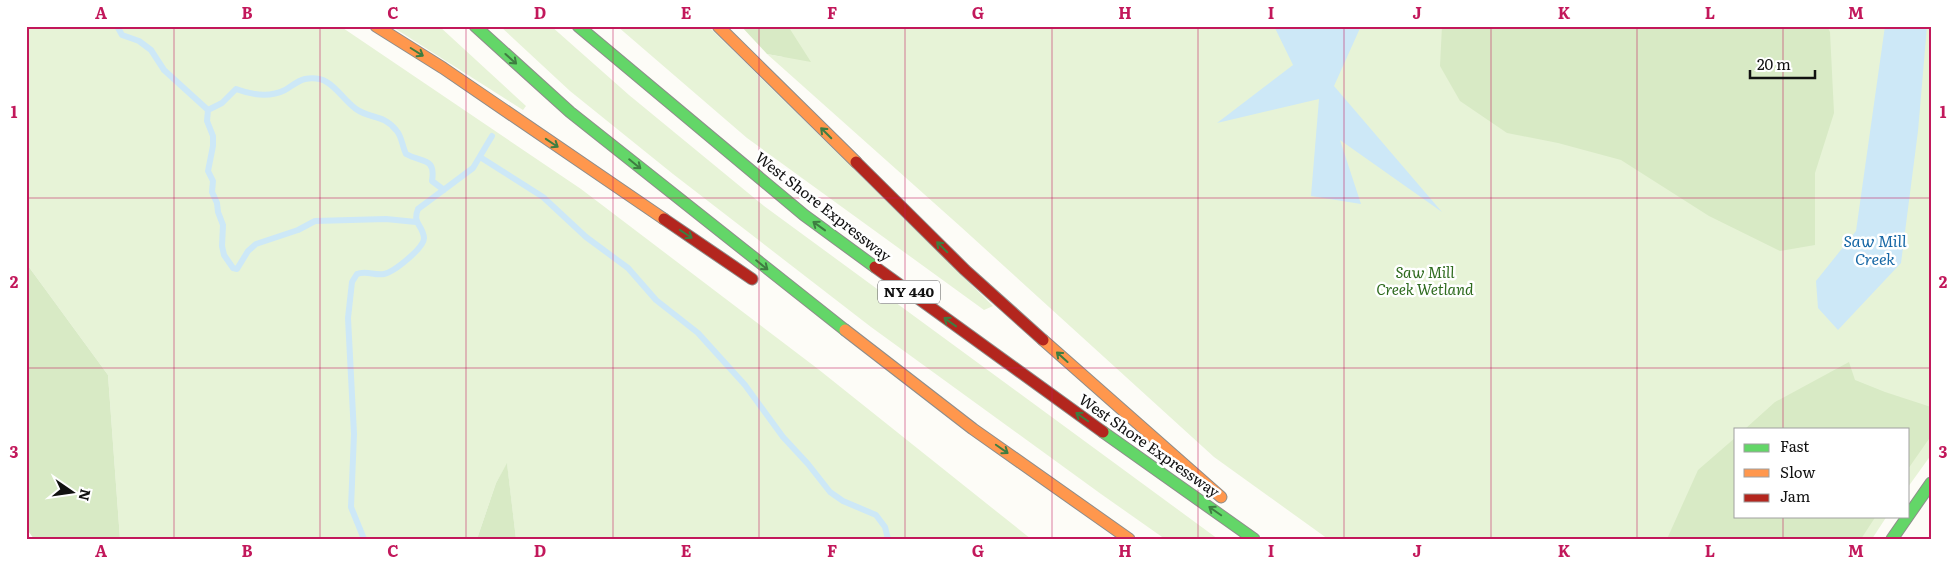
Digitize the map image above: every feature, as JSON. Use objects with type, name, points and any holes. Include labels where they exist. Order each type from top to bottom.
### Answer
[{"type":"main road","points":[[376,26],[443,68],[761,285]]},
{"type":"main road","points":[[475,26],[570,112],[775,276],[973,429]]},
{"type":"main road","name":"West Shore Expressway","points":[[578,26],[804,215],[1019,373],[1257,532]]},
{"type":"main road","points":[[718,26],[964,270],[1233,507]]},
{"type":"main road","points":[[818,324],[973,429],[1128,539]]},
{"type":"main road","points":[[1910,513],[1931,483]]},
{"type":"main road","points":[[1892,539],[1907,518]]},
{"type":"green space","points":[[26,26],[340,26],[581,189],[818,369],[1031,539],[516,539],[507,464],[496,483],[477,539],[120,539],[108,375],[26,263]]},
{"type":"green space","points":[[391,26],[439,26],[526,106],[523,110]]},
{"type":"green space","points":[[500,26],[551,26],[629,95],[764,206],[1218,539],[1165,539],[1101,494],[871,327],[673,174],[570,91]]},
{"type":"green space","points":[[617,26],[708,26],[993,306],[984,310],[747,138]]},
{"type":"green space","points":[[741,26],[788,26],[811,62],[767,54]]},
{"type":"green space","name":"Saw Mill Creek Wetland","points":[[765,26],[1931,26],[1931,455],[1910,484],[1910,428],[1734,428],[1734,518],[1886,518],[1872,539],[1328,539],[1214,457],[767,54],[783,57]]},
{"type":"green space","points":[[1442,26],[1827,26],[1830,32],[1834,113],[1815,173],[1815,245],[1780,251],[1709,216],[1621,160],[1558,143],[1507,133],[1460,101],[1440,66]]},
{"type":"green space","points":[[26,263],[108,375],[120,539],[34,539],[26,528]]},
{"type":"green space","points":[[1849,362],[1855,380],[1931,407],[1931,436],[1910,466],[1910,428],[1746,428],[1775,402]]},
{"type":"green space","points":[[1734,439],[1734,518],[1875,518],[1861,539],[1667,539],[1698,470]]},
{"type":"green space","points":[[507,463],[516,539],[477,539],[496,483]]},
{"type":"water","points":[[1274,26],[1361,26],[1334,86],[1442,212],[1340,140],[1361,204],[1311,196],[1319,99],[1217,123],[1293,65]]},
{"type":"water","name":"Saw Mill Creek","points":[[1885,26],[1927,26],[1918,131],[1901,263],[1838,330],[1818,308],[1816,281],[1856,231]]},
{"type":"waterway","points":[[117,26],[122,35],[139,41],[151,50],[164,70],[208,110],[207,121],[213,136],[208,171],[213,181],[212,192],[223,225],[222,246],[224,255],[233,268],[237,269],[248,251],[256,244],[298,230],[315,221],[386,219],[416,222]]},
{"type":"waterway","points":[[208,110],[222,103],[236,89],[248,93],[267,95],[285,90],[305,79],[314,78],[322,80],[334,87],[356,109],[386,121],[391,125],[400,135],[406,154],[430,164],[433,173],[432,181],[444,190]]},
{"type":"waterway","points":[[364,539],[351,507],[354,434],[348,318],[352,282],[357,274],[360,273],[384,274],[389,272],[419,248],[424,238],[416,218],[418,209],[473,168],[492,136]]},
{"type":"waterway","points":[[480,157],[543,197],[586,237],[628,268],[656,300],[698,333],[745,385],[783,437],[830,492],[843,501],[876,515],[885,527],[888,539]]},
{"type":"traffic: fast","points":[[475,26],[570,112],[845,330]]},
{"type":"traffic: fast","points":[[578,26],[804,215],[875,267]]},
{"type":"traffic: fast","points":[[1103,432],[1254,539]]},
{"type":"traffic: fast","points":[[1910,513],[1931,483]]},
{"type":"traffic: fast","points":[[1892,539],[1907,518]]},
{"type":"traffic: slow","points":[[376,26],[443,68],[664,219]]},
{"type":"traffic: slow","points":[[718,26],[856,162]]},
{"type":"traffic: slow","points":[[845,330],[973,429],[1129,539]]},
{"type":"traffic: slow","points":[[1043,340],[1221,497]]},
{"type":"traffic: jam","points":[[856,162],[965,270],[1043,340]]},
{"type":"traffic: jam","points":[[664,219],[752,279]]},
{"type":"traffic: jam","points":[[875,267],[1103,432]]}]
